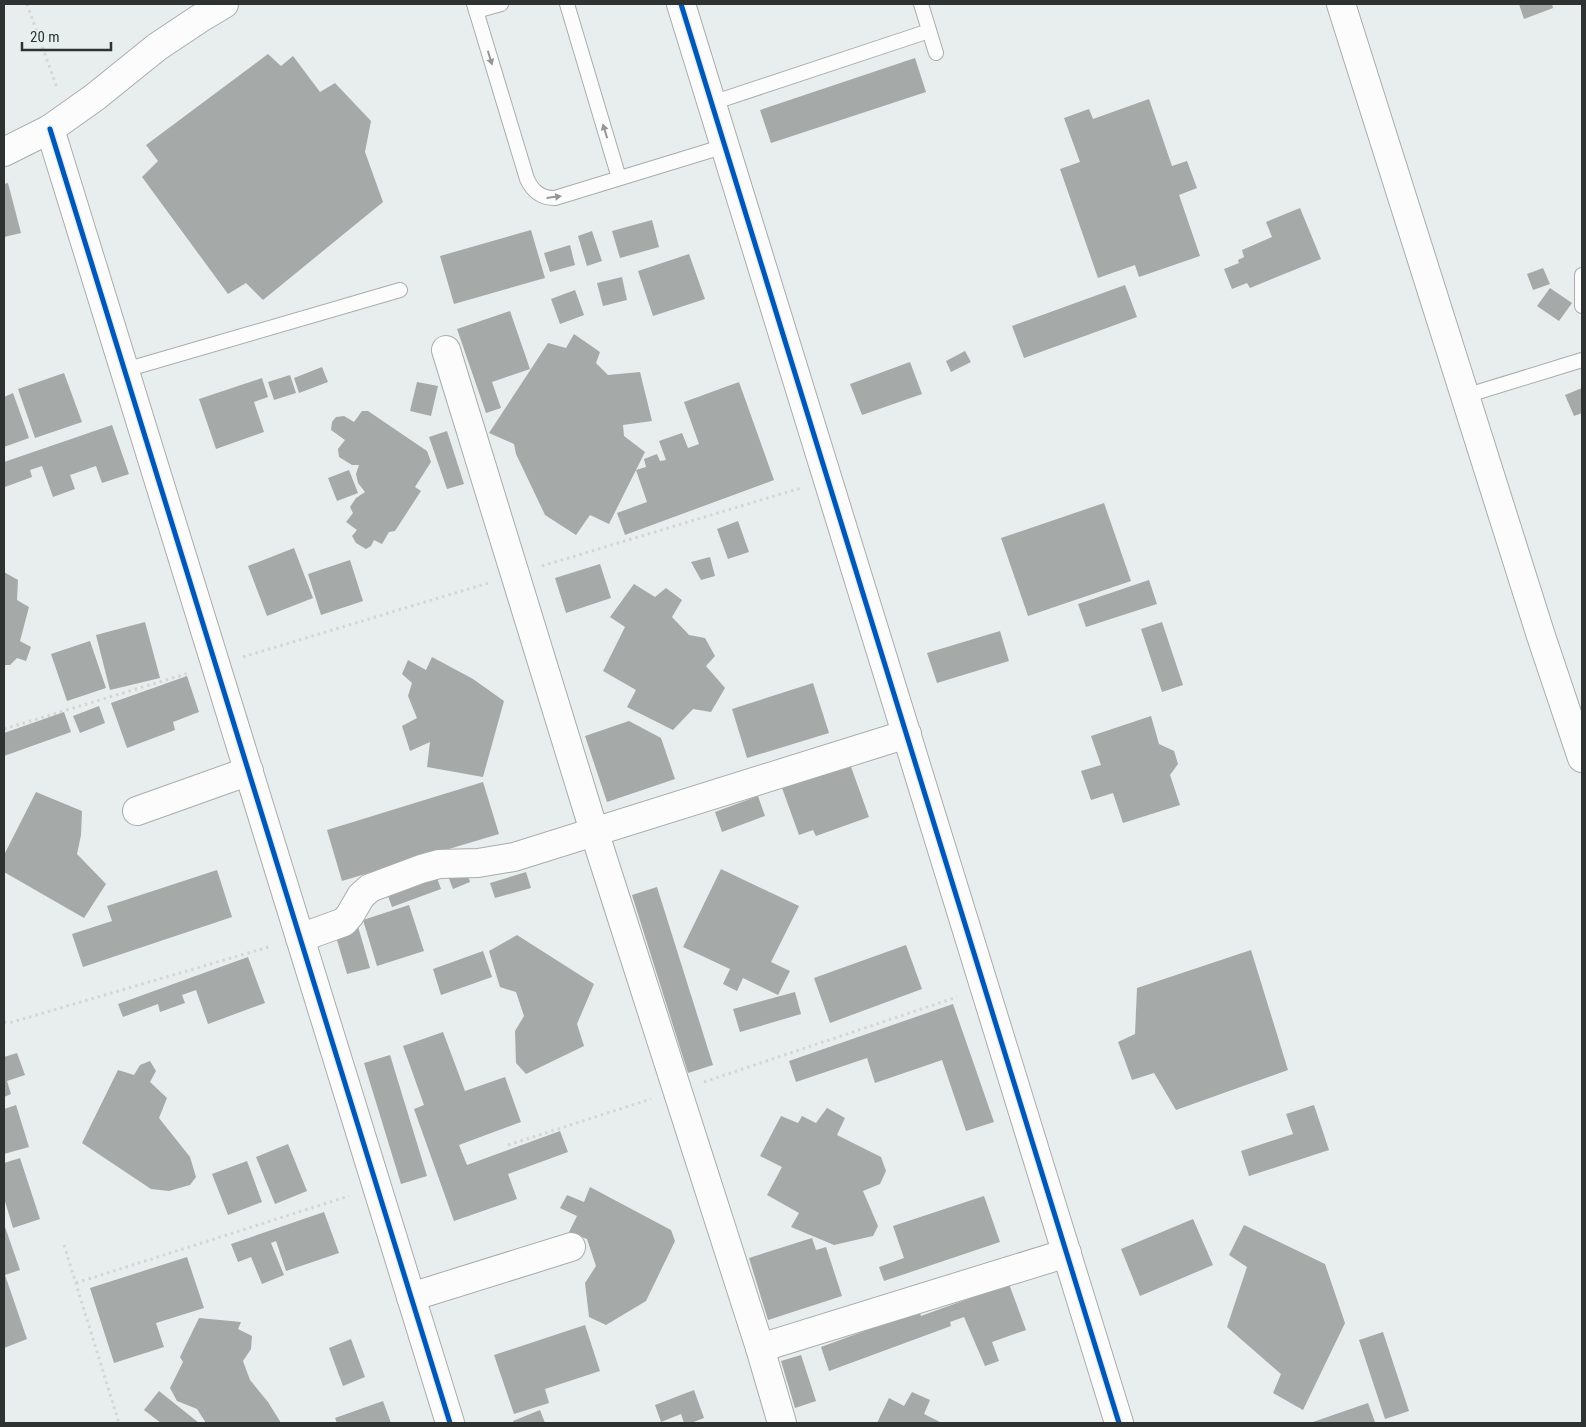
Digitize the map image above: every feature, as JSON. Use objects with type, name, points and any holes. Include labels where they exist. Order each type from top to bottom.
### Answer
[{"type":"street","points":[[4,152],[59,123],[156,47],[199,18],[224,4]]},
{"type":"street","points":[[681,4],[1119,1423]]},
{"type":"street","points":[[1341,4],[1541,636],[1582,758]]},
{"type":"street","points":[[59,123],[124,370],[450,1423]]},
{"type":"street","points":[[446,350],[594,831],[760,1348],[782,1423]]},
{"type":"street","points":[[300,938],[344,922],[361,896],[370,888],[420,869],[439,864],[478,863],[505,859],[907,734]]},
{"type":"street","points":[[137,811],[249,772]]},
{"type":"street","points":[[411,1296],[571,1247]]},
{"type":"street","points":[[760,1348],[1067,1253]]},
{"type":"lane","points":[[501,4],[475,8],[530,188],[537,194],[546,198],[555,198],[725,146]]},
{"type":"lane","points":[[567,4],[619,178]]},
{"type":"lane","points":[[921,4],[936,53]]},
{"type":"lane","points":[[712,103],[929,31]]},
{"type":"lane","points":[[1582,275],[1582,306]]},
{"type":"lane","points":[[124,370],[400,290]]},
{"type":"lane","points":[[1465,396],[1582,360]]},
{"type":"path","points":[[28,4],[59,123]]},
{"type":"path","points":[[4,729],[828,480]]},
{"type":"path","points":[[4,1022],[9,1023],[300,938]]},
{"type":"path","points":[[508,1145],[677,1091],[985,988]]},
{"type":"path","points":[[76,1284],[377,1187]]},
{"type":"path","points":[[64,1245],[119,1423]]},
{"type":"building","points":[[1519,4],[1552,4],[1553,8],[1524,19]]},
{"type":"building","points":[[268,54],[281,66],[293,56],[320,92],[335,83],[371,121],[365,152],[383,202],[263,300],[246,283],[228,294],[142,177],[158,161],[146,145]]},
{"type":"building","points":[[915,58],[926,92],[771,143],[760,110]]},
{"type":"building","points":[[1149,99],[1172,166],[1187,161],[1197,188],[1179,195],[1200,256],[1139,277],[1135,265],[1098,278],[1060,169],[1080,162],[1064,118],[1089,109],[1093,119]]},
{"type":"building","points":[[8,183],[21,233],[4,237],[4,184]]},
{"type":"building","points":[[1300,208],[1321,259],[1250,288],[1247,283],[1232,289],[1224,269],[1239,263],[1238,260],[1244,257],[1242,250],[1272,237],[1266,222]]},
{"type":"building","points":[[652,220],[659,247],[620,258],[612,231]]},
{"type":"building","points":[[531,230],[545,278],[454,304],[440,256]]},
{"type":"building","points":[[592,231],[602,261],[587,266],[578,236]]},
{"type":"building","points":[[570,245],[575,265],[550,272],[544,253]]},
{"type":"building","points":[[689,254],[705,299],[653,316],[638,271]]},
{"type":"building","points":[[1543,268],[1550,284],[1533,290],[1527,274]]},
{"type":"building","points":[[622,277],[627,300],[603,306],[597,283]]},
{"type":"building","points":[[1125,285],[1137,317],[1024,358],[1012,326]]},
{"type":"building","points":[[1550,288],[1572,303],[1559,321],[1537,306]]},
{"type":"building","points":[[575,290],[584,315],[560,324],[551,299]]},
{"type":"building","points":[[510,311],[530,369],[492,382],[501,408],[486,413],[457,329]]},
{"type":"building","points":[[574,334],[600,352],[596,363],[608,375],[640,372],[652,421],[623,425],[624,436],[645,452],[609,524],[590,515],[576,535],[545,515],[516,454],[514,444],[489,433],[548,343],[566,348]]},
{"type":"building","points":[[965,351],[971,362],[951,372],[946,361]]},
{"type":"building","points":[[910,362],[922,394],[862,415],[850,384]]},
{"type":"building","points":[[322,367],[328,382],[299,393],[294,378]]},
{"type":"building","points":[[64,373],[82,422],[35,438],[18,389]]},
{"type":"building","points":[[290,375],[296,393],[274,400],[268,382]]},
{"type":"building","points":[[262,378],[268,397],[254,402],[264,432],[216,449],[199,399]]},
{"type":"building","points":[[417,382],[438,386],[431,416],[410,411]]},
{"type":"building","points":[[739,382],[774,480],[625,535],[617,513],[647,502],[636,470],[646,467],[644,459],[657,454],[660,461],[666,460],[659,441],[682,433],[688,448],[699,444],[684,402]]},
{"type":"building","points":[[1582,388],[1582,413],[1574,416],[1565,395]]},
{"type":"building","points":[[13,393],[29,438],[4,447],[4,397]]},
{"type":"building","points":[[362,411],[368,411],[427,451],[431,462],[415,487],[421,491],[395,531],[389,532],[382,544],[374,540],[371,546],[366,549],[356,543],[352,536],[357,530],[346,522],[353,513],[350,507],[356,498],[365,492],[358,483],[356,474],[359,465],[352,465],[339,457],[338,449],[345,440],[331,430],[332,422],[336,417],[344,416],[354,422]]},
{"type":"building","points":[[112,425],[129,474],[102,483],[96,466],[70,475],[75,489],[53,497],[42,466],[30,470],[32,477],[5,487],[4,462]]},
{"type":"building","points":[[447,431],[464,484],[447,489],[429,437]]},
{"type":"building","points":[[349,470],[358,493],[337,501],[328,478]]},
{"type":"building","points":[[1104,503],[1131,581],[1028,616],[1001,538]]},
{"type":"building","points":[[738,521],[749,552],[728,559],[717,529]]},
{"type":"building","points":[[294,548],[313,598],[267,616],[248,566]]},
{"type":"building","points":[[710,557],[715,576],[701,580],[691,562]]},
{"type":"building","points":[[350,560],[363,601],[321,615],[308,574]]},
{"type":"building","points":[[600,564],[611,598],[566,613],[555,578]]},
{"type":"building","points":[[4,572],[18,580],[17,600],[29,607],[20,641],[31,647],[26,661],[17,658],[10,665],[4,665]]},
{"type":"building","points":[[1149,580],[1157,604],[1086,627],[1078,604]]},
{"type":"building","points":[[634,584],[655,597],[666,588],[682,600],[672,617],[689,635],[705,638],[715,656],[706,666],[725,688],[711,712],[693,709],[673,730],[627,707],[636,690],[603,671],[625,627],[610,617]]},
{"type":"building","points":[[145,622],[160,678],[110,690],[96,635]]},
{"type":"building","points":[[1162,622],[1183,685],[1162,692],[1141,629]]},
{"type":"building","points":[[1000,631],[1009,661],[937,683],[927,653]]},
{"type":"building","points":[[90,641],[106,688],[67,701],[51,654]]},
{"type":"building","points":[[432,657],[473,679],[504,701],[483,777],[427,767],[430,742],[410,751],[402,726],[417,718],[408,696],[412,683],[402,674],[408,660],[426,670]]},
{"type":"building","points":[[187,676],[199,712],[173,722],[175,730],[127,748],[111,703]]},
{"type":"building","points":[[813,683],[829,733],[747,758],[732,709]]},
{"type":"building","points":[[99,706],[105,723],[80,733],[73,716]]},
{"type":"building","points":[[64,712],[71,732],[4,756],[4,733]]},
{"type":"building","points":[[1151,716],[1159,744],[1174,751],[1178,764],[1170,775],[1180,805],[1123,823],[1113,793],[1091,800],[1081,771],[1101,765],[1091,736]]},
{"type":"building","points":[[629,721],[661,738],[675,779],[607,802],[585,736]]},
{"type":"building","points":[[850,764],[869,817],[816,836],[813,830],[799,835],[782,788]]},
{"type":"building","points":[[483,782],[499,834],[342,881],[327,830]]},
{"type":"building","points":[[36,792],[82,811],[81,835],[77,854],[106,884],[84,918],[4,872],[4,855]]},
{"type":"building","points":[[758,796],[765,816],[722,832],[715,812]]},
{"type":"building","points":[[433,867],[441,889],[392,907],[384,885]]},
{"type":"building","points":[[466,869],[470,882],[453,889],[448,876]]},
{"type":"building","points":[[721,869],[799,906],[771,962],[790,971],[778,995],[743,978],[737,991],[723,984],[730,969],[683,947]]},
{"type":"building","points":[[217,870],[232,917],[83,967],[72,934],[112,921],[107,906]]},
{"type":"building","points":[[526,872],[531,888],[495,898],[490,883]]},
{"type":"building","points":[[657,887],[713,1065],[688,1073],[632,895]]},
{"type":"building","points":[[409,905],[424,951],[377,966],[363,920]]},
{"type":"building","points":[[357,923],[370,968],[347,974],[334,930]]},
{"type":"building","points":[[517,935],[594,984],[577,1024],[584,1046],[526,1074],[516,1063],[515,1031],[524,1016],[516,992],[500,987],[489,951]]},
{"type":"building","points":[[906,945],[922,989],[830,1023],[814,978]]},
{"type":"building","points":[[1251,950],[1288,1070],[1176,1110],[1154,1073],[1132,1080],[1118,1042],[1135,1034],[1137,988]]},
{"type":"building","points":[[483,951],[492,977],[441,995],[433,969]]},
{"type":"building","points":[[248,957],[265,1003],[208,1024],[196,990],[182,995],[185,1003],[160,1012],[158,1004],[123,1017],[118,1004]]},
{"type":"building","points":[[795,992],[801,1014],[740,1032],[733,1009]]},
{"type":"building","points":[[953,1004],[994,1122],[966,1131],[942,1060],[875,1083],[867,1058],[796,1082],[789,1061]]},
{"type":"building","points":[[443,1032],[465,1091],[505,1077],[521,1122],[459,1145],[467,1165],[560,1131],[568,1152],[508,1174],[517,1199],[454,1221],[414,1109],[424,1105],[403,1046]]},
{"type":"building","points":[[17,1053],[25,1075],[7,1081],[11,1094],[4,1097],[4,1057]]},
{"type":"building","points":[[390,1055],[427,1176],[401,1184],[364,1063]]},
{"type":"building","points":[[150,1061],[156,1071],[150,1082],[167,1098],[159,1118],[190,1157],[196,1177],[190,1185],[169,1191],[151,1189],[82,1143],[118,1070],[134,1075],[140,1065]]},
{"type":"building","points":[[16,1105],[29,1147],[4,1154],[4,1109]]},
{"type":"building","points":[[1314,1105],[1329,1150],[1249,1176],[1241,1151],[1293,1134],[1286,1114]]},
{"type":"building","points":[[827,1108],[845,1118],[837,1135],[881,1157],[886,1171],[880,1184],[863,1191],[878,1226],[873,1236],[834,1245],[791,1227],[799,1213],[767,1195],[782,1167],[760,1156],[781,1116],[798,1123],[802,1116],[816,1123]]},
{"type":"building","points":[[288,1144],[307,1191],[275,1204],[256,1157]]},
{"type":"building","points":[[20,1158],[40,1219],[13,1228],[4,1198],[4,1163]]},
{"type":"building","points":[[247,1161],[262,1202],[228,1215],[212,1174]]},
{"type":"building","points":[[590,1187],[671,1230],[675,1241],[646,1301],[606,1325],[589,1317],[585,1283],[596,1266],[587,1239],[569,1232],[577,1216],[560,1208],[567,1195],[584,1202]]},
{"type":"building","points":[[984,1196],[1000,1242],[884,1281],[879,1267],[904,1258],[893,1226]]},
{"type":"building","points":[[324,1212],[339,1253],[286,1271],[276,1241],[271,1243],[284,1275],[262,1284],[251,1257],[238,1262],[231,1244]]},
{"type":"building","points":[[1193,1219],[1213,1265],[1140,1296],[1121,1249]]},
{"type":"building","points":[[4,1224],[20,1270],[5,1275],[27,1339],[4,1348]]},
{"type":"building","points":[[1244,1225],[1325,1264],[1345,1323],[1303,1410],[1273,1393],[1281,1374],[1227,1327],[1247,1267],[1229,1255]]},
{"type":"building","points":[[812,1238],[816,1250],[826,1247],[842,1296],[768,1320],[749,1258]]},
{"type":"building","points":[[187,1257],[204,1308],[156,1323],[164,1347],[114,1363],[90,1288]]},
{"type":"building","points":[[1009,1284],[1026,1330],[992,1342],[999,1361],[985,1366],[964,1317],[950,1322],[951,1326],[829,1371],[821,1347],[919,1311],[921,1316]]},
{"type":"building","points":[[199,1318],[241,1322],[238,1329],[252,1336],[251,1349],[243,1361],[250,1380],[268,1402],[281,1423],[206,1423],[197,1409],[177,1401],[170,1388],[183,1362],[180,1357]]},
{"type":"building","points":[[585,1325],[600,1371],[545,1389],[549,1403],[514,1414],[494,1355]]},
{"type":"building","points":[[1383,1332],[1409,1411],[1385,1419],[1359,1340]]},
{"type":"building","points":[[351,1339],[365,1377],[343,1386],[329,1348]]},
{"type":"building","points":[[801,1355],[816,1401],[795,1408],[781,1361]]},
{"type":"building","points":[[694,1390],[704,1418],[691,1423],[684,1423],[681,1414],[661,1422],[655,1405]]},
{"type":"building","points":[[159,1391],[199,1423],[161,1423],[144,1410]]},
{"type":"building","points":[[912,1392],[930,1400],[924,1414],[942,1423],[877,1423],[889,1398],[904,1406]]},
{"type":"building","points":[[383,1401],[391,1423],[337,1423],[335,1418]]},
{"type":"building","points":[[1368,1403],[1375,1422],[1310,1423]]},
{"type":"building","points":[[540,1410],[545,1423],[514,1423],[513,1421]]},
{"type":"cycle path","points":[[681,4],[1119,1423]]},
{"type":"cycle path","points":[[50,129],[450,1423]]}]
